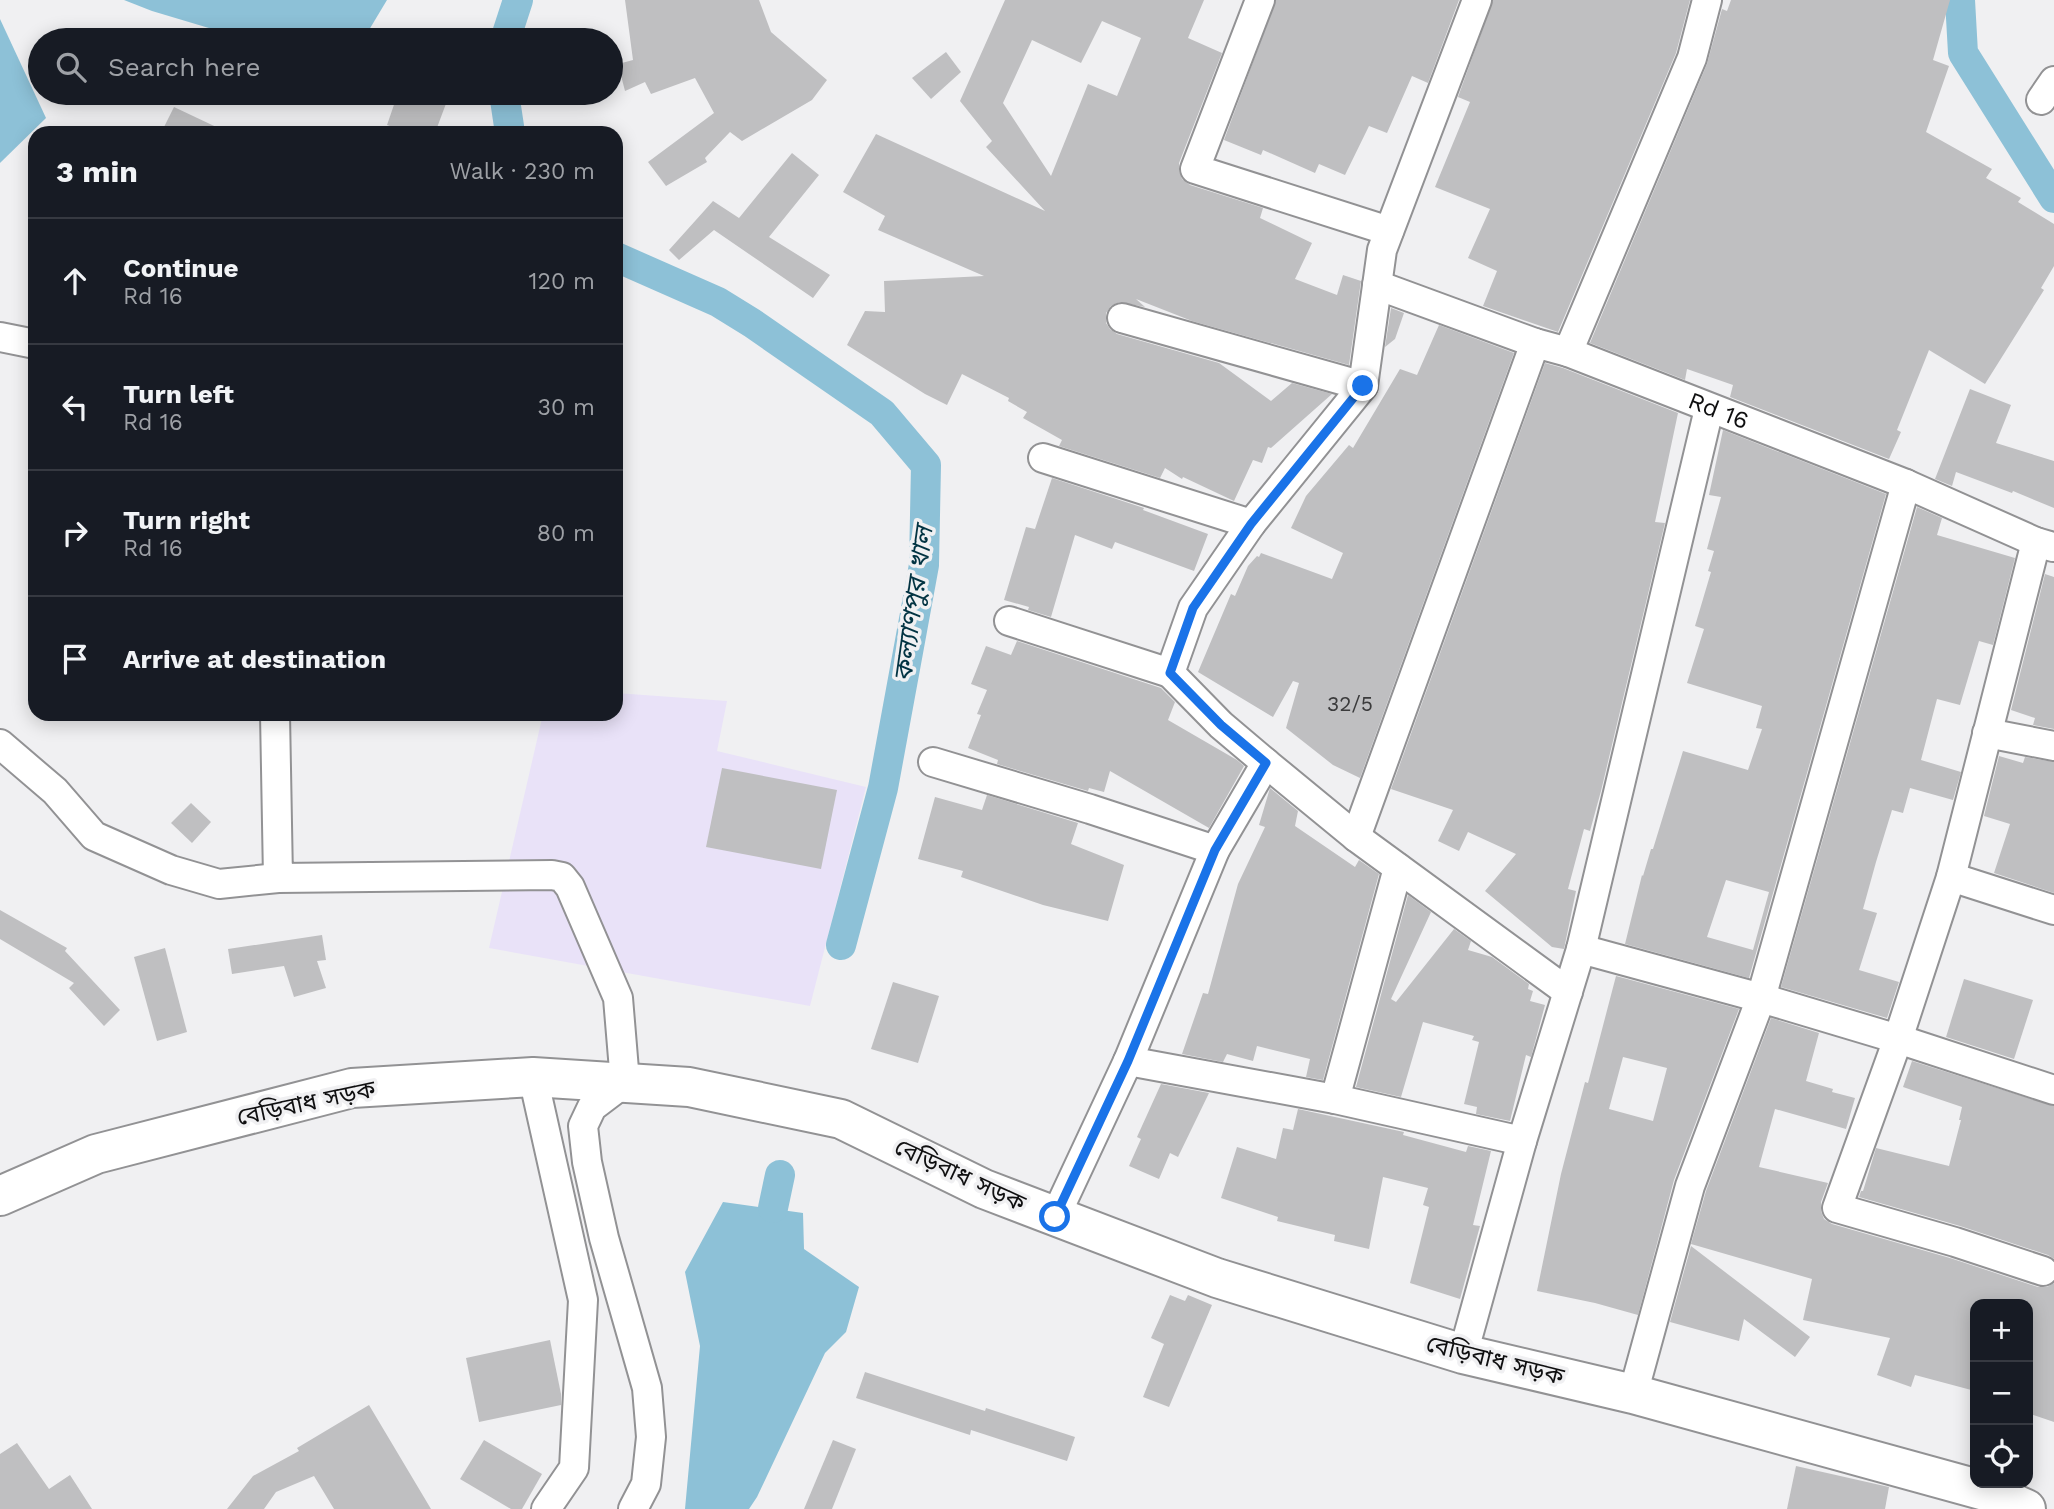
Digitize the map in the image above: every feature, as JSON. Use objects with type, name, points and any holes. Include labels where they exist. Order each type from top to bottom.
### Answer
[{"type":"highway","name":"বেড়িবাধ সড়ক","points":[[0,1196],[96,1154],[352,1087],[533,1077],[689,1087],[841,1119],[984,1189],[1217,1278],[1463,1354],[1633,1394],[1985,1491],[2026,1509]]},
{"type":"street","points":[[1260,0],[1195,169],[1389,231]]},
{"type":"street","points":[[1170,673],[1193,608],[1251,524],[1363,386],[1382,250],[1477,0]]},
{"type":"street","points":[[1568,352],[1692,58],[1707,0]]},
{"type":"street","name":"Rd 16","points":[[1377,285],[1535,343],[1568,352],[1906,484],[2045,545]]},
{"type":"street","points":[[1122,318],[1363,386]]},
{"type":"street","points":[[0,337],[28,343]]},
{"type":"street","points":[[1356,837],[1535,343]]},
{"type":"street","points":[[1463,1354],[1522,1141],[1581,949],[1709,408]]},
{"type":"street","points":[[1043,458],[1251,524]]},
{"type":"street","points":[[1633,1394],[1690,1186],[1761,998],[1906,484]]},
{"type":"street","points":[[2043,1271],[1955,1241],[1837,1208],[1898,1039],[1951,877],[1987,733],[2045,545]]},
{"type":"street","points":[[1009,621],[1170,673],[1221,725],[1356,837],[1568,992]]},
{"type":"street","points":[[275,721],[278,878]]},
{"type":"street","points":[[1987,733],[2054,746]]},
{"type":"street","points":[[0,744],[55,791],[94,836],[171,870],[219,884],[278,878],[562,877],[570,887],[618,998],[625,1082],[592,1107],[583,1126],[587,1161],[604,1238],[647,1388],[651,1437],[646,1484],[633,1509]]},
{"type":"street","points":[[933,762],[1215,850]]},
{"type":"street","points":[[1055,1217],[1128,1061],[1215,850],[1266,763]]},
{"type":"street","points":[[1335,1099],[1398,868]]},
{"type":"street","points":[[1951,877],[2054,910]]},
{"type":"street","points":[[1581,949],[1761,998],[2054,1090]]},
{"type":"street","points":[[1128,1061],[1335,1099],[1522,1141]]},
{"type":"street","points":[[533,1077],[583,1300],[574,1468],[547,1509]]},
{"type":"shaded area","points":[[623,694],[727,701],[717,751],[866,787],[810,1006],[489,948],[541,721],[623,721]]},
{"type":"water","points":[[124,0],[387,0],[370,28],[209,28]]},
{"type":"water","points":[[0,19],[28,79],[28,105],[40,105],[46,118],[38,126],[28,126],[28,136],[0,163]]},
{"type":"water","points":[[723,1202],[803,1213],[804,1249],[859,1287],[846,1332],[825,1353],[749,1509],[685,1509],[700,1346],[685,1272]]},
{"type":"building","points":[[625,0],[759,0],[771,32],[827,80],[812,100],[742,141],[730,132],[705,158],[707,162],[666,186],[648,162],[714,113],[695,78],[651,94],[645,82],[625,91],[623,63],[633,60]]},
{"type":"building","points":[[1005,0],[1204,0],[1188,38],[1222,53],[1179,163],[1182,179],[1190,185],[1263,208],[1260,218],[1312,243],[1295,279],[1337,295],[1343,275],[1361,281],[1349,365],[1192,321],[1136,299],[1145,307],[1119,302],[1111,306],[1106,313],[1106,323],[1117,334],[1219,363],[1271,401],[1292,383],[1332,394],[1271,448],[1268,447],[1262,463],[1253,460],[1234,501],[1183,477],[1182,479],[1165,468],[1160,478],[1059,446],[1062,440],[1023,418],[1027,412],[1008,401],[1009,398],[962,374],[947,405],[847,345],[865,311],[885,312],[884,281],[984,276],[878,230],[885,216],[843,192],[876,134],[1045,211],[986,147],[992,141],[960,101]],"holes":[[[1102,21],[1141,38],[1117,96],[1088,84],[1051,176],[1003,103],[1032,40],[1081,63]]]},
{"type":"building","points":[[1276,0],[1459,0],[1428,83],[1412,76],[1387,133],[1369,126],[1345,175],[1319,164],[1315,173],[1263,150],[1261,155],[1224,140]]},
{"type":"building","points":[[1493,0],[1690,0],[1676,53],[1558,332],[1483,306],[1497,271],[1468,258],[1490,209],[1435,187],[1470,102],[1458,97]]},
{"type":"building","points":[[1731,0],[1950,0],[1933,60],[1949,66],[1926,132],[1992,169],[1986,178],[2021,198],[2018,202],[2054,224],[2054,266],[2041,288],[2044,290],[1985,384],[1929,350],[1897,430],[1901,432],[1889,459],[1730,397],[1733,385],[1687,369],[1685,380],[1590,343],[1707,64],[1722,9],[1727,11]]},
{"type":"building","points":[[946,52],[961,72],[931,99],[912,78]]},
{"type":"building","points":[[394,105],[446,105],[438,126],[387,125]]},
{"type":"building","points":[[174,107],[214,126],[164,126]]},
{"type":"building","points":[[792,153],[819,175],[769,237],[830,275],[813,298],[714,230],[679,260],[669,250],[713,201],[739,218]]},
{"type":"building","points":[[1391,308],[1404,313],[1395,339],[1385,347]]},
{"type":"building","points":[[1439,325],[1514,353],[1360,778],[1333,765],[1286,728],[1299,683],[1293,681],[1273,717],[1198,672],[1231,594],[1235,596],[1248,566],[1261,553],[1332,579],[1343,553],[1291,528],[1306,496],[1349,445],[1353,448],[1400,369],[1417,375]]},
{"type":"building","points":[[1545,363],[1678,413],[1655,522],[1665,523],[1601,791],[1590,831],[1584,829],[1568,889],[1576,891],[1564,949],[1552,947],[1485,891],[1516,854],[1468,832],[1459,851],[1438,841],[1453,810],[1391,789]]},
{"type":"building","points":[[1970,389],[2011,405],[1996,443],[2054,461],[2054,508],[1956,472],[1952,486],[1935,479]]},
{"type":"building","points":[[1723,430],[1886,494],[1749,978],[1625,944],[1642,875],[1653,849],[1683,751],[1748,770],[1762,729],[1756,728],[1762,706],[1687,683],[1704,629],[1695,626],[1711,572],[1708,571],[1714,551],[1707,549],[1721,497],[1709,495]],"holes":[[[1726,880],[1769,892],[1753,950],[1707,937]]]},
{"type":"building","points":[[1052,478],[1144,508],[1143,510],[1208,534],[1194,571],[1115,542],[1112,549],[1075,535],[1051,617],[1004,600],[1026,527],[1035,529]]},
{"type":"building","points":[[1917,507],[1942,518],[1937,535],[2015,558],[1993,645],[1979,641],[1960,705],[1937,699],[1921,760],[1961,772],[1953,800],[1910,788],[1903,813],[1892,810],[1876,862],[1863,909],[1877,913],[1859,970],[1899,982],[1887,1018],[1781,987]]},
{"type":"building","points":[[2045,574],[2054,577],[2054,729],[2033,725],[2035,718],[2011,710]]},
{"type":"building","points":[[1017,641],[1161,688],[1175,702],[1168,720],[1244,766],[1209,828],[1110,771],[1104,792],[1089,788],[1088,791],[997,764],[998,760],[968,748],[987,690],[971,684],[986,646],[1011,655]]},
{"type":"building","points":[[1999,756],[2023,763],[2025,757],[2054,762],[2054,893],[1994,873],[2010,824],[1984,816]]},
{"type":"building","points":[[722,768],[837,790],[821,869],[706,847]]},
{"type":"building","points":[[1270,788],[1298,811],[1295,826],[1355,867],[1359,860],[1379,874],[1323,1080],[1306,1077],[1310,1059],[1257,1046],[1253,1061],[1227,1054],[1223,1062],[1182,1054],[1203,993],[1208,994],[1238,884],[1265,827],[1259,825]]},
{"type":"building","points":[[987,795],[1078,823],[1071,844],[1124,865],[1108,921],[1043,905],[961,877],[963,871],[918,859],[935,797],[982,810]]},
{"type":"building","points":[[191,803],[211,822],[192,843],[171,823]]},
{"type":"building","points":[[1408,895],[1431,912],[1391,999],[1396,1002],[1454,929],[1471,941],[1468,950],[1492,957],[1529,984],[1528,989],[1533,991],[1530,1001],[1545,1005],[1531,1057],[1526,1055],[1510,1121],[1476,1114],[1477,1107],[1464,1104],[1479,1042],[1472,1040],[1474,1036],[1423,1022],[1401,1097],[1356,1087]]},
{"type":"building","points":[[0,910],[67,948],[65,951],[120,1010],[104,1026],[69,988],[74,983],[0,939]]},
{"type":"building","points":[[322,935],[326,960],[317,961],[326,988],[294,997],[284,966],[232,974],[228,949]]},
{"type":"building","points":[[165,948],[187,1032],[157,1041],[134,957]]},
{"type":"building","points":[[1616,976],[1739,1009],[1674,1180],[1638,1315],[1537,1291],[1561,1174],[1585,1082],[1588,1083]],"holes":[[[1623,1057],[1667,1068],[1653,1121],[1609,1109]]]},
{"type":"building","points":[[1964,979],[2033,1000],[2014,1059],[1946,1037]]},
{"type":"building","points":[[893,982],[939,996],[918,1063],[871,1049]]},
{"type":"building","points":[[1771,1018],[1819,1033],[1806,1081],[1855,1098],[1846,1129],[1775,1109],[1759,1167],[1828,1183],[1821,1202],[1821,1211],[1824,1219],[1832,1224],[2038,1287],[2047,1287],[2054,1283],[2054,1422],[2033,1415],[2033,1299],[1970,1299],[1970,1390],[1915,1375],[1911,1387],[1877,1375],[1890,1338],[1803,1320],[1812,1279],[1691,1244],[1706,1191]]},
{"type":"building","points":[[1912,1061],[2054,1106],[2054,1259],[1960,1226],[1859,1197],[1876,1148],[1949,1166],[1962,1107],[1903,1087]]},
{"type":"building","points":[[1161,1084],[1209,1093],[1178,1157],[1170,1153],[1159,1179],[1129,1166],[1141,1139],[1137,1137]]},
{"type":"building","points":[[1298,1109],[1404,1132],[1403,1135],[1466,1152],[1468,1146],[1491,1151],[1473,1225],[1480,1226],[1460,1299],[1410,1283],[1429,1207],[1423,1205],[1428,1188],[1383,1177],[1369,1249],[1334,1241],[1335,1235],[1277,1221],[1278,1217],[1221,1198],[1237,1147],[1276,1159],[1283,1128],[1293,1130]]},
{"type":"building","points":[[1691,1246],[1810,1337],[1795,1357],[1744,1319],[1739,1341],[1670,1322]]},
{"type":"building","points":[[1170,1295],[1185,1301],[1188,1295],[1212,1305],[1169,1407],[1143,1397],[1164,1344],[1151,1338]]},
{"type":"building","points":[[550,1340],[561,1405],[479,1422],[466,1358]]},
{"type":"building","points":[[865,1372],[1075,1437],[1067,1461],[971,1430],[970,1435],[856,1398]]},
{"type":"building","points":[[369,1405],[431,1509],[334,1509],[314,1476],[276,1492],[264,1509],[227,1509],[253,1476],[299,1451],[297,1448]]},
{"type":"building","points":[[484,1440],[542,1474],[522,1509],[511,1509],[460,1479]]},
{"type":"building","points":[[833,1440],[856,1449],[832,1509],[804,1509]]},
{"type":"building","points":[[17,1443],[49,1489],[70,1475],[92,1509],[0,1509],[0,1454]]},
{"type":"building","points":[[1796,1466],[1889,1487],[1885,1509],[1787,1509]]},
{"type":"waterway","name":"কল্যাণপুর খাল","points":[[509,28],[518,0]]},
{"type":"waterway","points":[[1960,0],[1963,53],[2054,198]]},
{"type":"waterway","name":"কল্যাণপুর খাল","points":[[506,105],[509,126]]},
{"type":"waterway","name":"কল্যাণপুর খাল","points":[[623,260],[718,302],[752,323],[882,413],[926,465],[924,565],[883,788],[841,945]]},
{"type":"waterway","name":"কল্যাণপুর খাল","points":[[773,1208],[780,1175]]},
{"type":"route","points":[[1055,1217],[1128,1061],[1215,850],[1266,763],[1221,725],[1170,673],[1193,608],[1251,524],[1363,386]]}]
